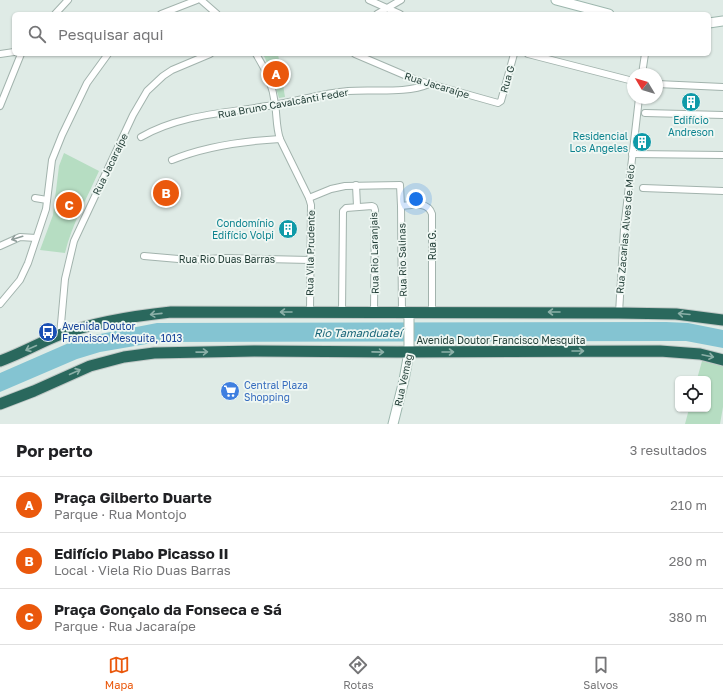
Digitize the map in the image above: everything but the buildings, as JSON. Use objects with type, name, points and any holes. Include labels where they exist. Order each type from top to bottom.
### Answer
[{"type":"highway","points":[[0,361],[60,335],[107,321],[171,312],[374,312],[407,315],[432,312],[619,313],[676,314],[723,320]]},
{"type":"highway","name":"Avenida Doutor Francisco Mesquita","points":[[0,404],[34,391],[90,366],[124,358],[154,354],[409,348],[660,351],[700,354],[723,360]]},
{"type":"street","points":[[57,12],[68,0]]},
{"type":"street","points":[[167,12],[196,0]]},
{"type":"street","points":[[201,0],[215,12]]},
{"type":"street","points":[[369,0],[395,12]]},
{"type":"street","points":[[380,12],[401,0]]},
{"type":"street","points":[[556,0],[601,12]]},
{"type":"street","points":[[711,23],[722,20]]},
{"type":"street","points":[[0,54],[12,52]]},
{"type":"street","points":[[0,106],[20,56]]},
{"type":"street","points":[[0,304],[20,280],[24,272],[43,219],[47,200],[51,164],[56,148],[87,83],[107,56]]},
{"type":"street","name":"Rua Jacaraípe","points":[[60,335],[65,279],[74,241],[133,115],[148,91],[163,76],[172,70],[205,56]]},
{"type":"street","name":"Rua Vila Prudente","points":[[257,56],[268,80],[276,105],[277,126],[280,139],[310,198],[310,312]]},
{"type":"street","name":"Rua Jacaraípe","points":[[360,56],[411,78],[499,103]]},
{"type":"street","name":"Rua G","points":[[499,103],[501,101],[513,56]]},
{"type":"street","points":[[536,56],[627,79]]},
{"type":"street","points":[[643,68],[645,56]]},
{"type":"street","name":"Rua Bruno Cavalcânti Feder","points":[[141,137],[163,126],[183,120],[276,105],[337,92],[412,88],[429,84]]},
{"type":"street","points":[[663,84],[723,87]]},
{"type":"street","name":"Rua Zacarias Alves de Melo","points":[[619,313],[624,229],[638,104]]},
{"type":"street","points":[[645,113],[723,115]]},
{"type":"street","points":[[172,160],[226,144],[280,139]]},
{"type":"street","points":[[632,154],[723,155]]},
{"type":"street","name":"Rua Rio Salinas","points":[[356,186],[399,184],[407,315]]},
{"type":"street","points":[[310,198],[338,187],[356,186],[357,206]]},
{"type":"street","points":[[643,188],[723,191]]},
{"type":"street","points":[[35,198],[47,200]]},
{"type":"street","name":"Rua G.","points":[[401,206],[425,205],[431,211],[432,312]]},
{"type":"street","name":"Rua Rio Laranjais","points":[[342,312],[343,211],[346,208],[357,206],[373,206],[375,210],[374,312]]},
{"type":"street","points":[[0,246],[20,237],[36,238]]},
{"type":"street","name":"Rua Rio Duas Barras","points":[[144,256],[190,260],[224,258],[310,260]]},
{"type":"street","name":"Rua Vemag","points":[[393,424],[404,380],[409,348],[407,315]]},
{"type":"green space","points":[[264,56],[278,56],[285,97],[279,98],[270,69]]},
{"type":"green space","points":[[64,153],[99,171],[76,221],[65,253],[40,250],[53,215],[59,166]]},
{"type":"green space","points":[[702,361],[723,365],[723,407],[720,424],[685,424],[688,412],[711,412],[711,376],[698,376]]},
{"type":"water","name":"Rio Tamanduateí","points":[[157,323],[688,323],[723,330],[723,348],[686,341],[158,342],[100,352],[77,359],[0,392],[0,373],[71,342],[95,335]]},
{"type":"place","name":"Praça Gilberto Duarte","points":[[276,74]]},
{"type":"place","name":"Edifício Andreson","points":[[691,102]]},
{"type":"place","name":"Residencial Los Angeles","points":[[642,142]]},
{"type":"place","name":"Edifício Plabo Picasso II","points":[[166,193]]},
{"type":"place","name":"Praça Gonçalo da Fonseca e Sá","points":[[69,205]]},
{"type":"place","name":"Condomínio Edifício Volpi","points":[[288,229]]},
{"type":"place","name":"Avenida Doutor Francisco Mesquita, 1013","points":[[48,332]]},
{"type":"place","name":"Central Plaza Shopping","points":[[230,391]]}]
